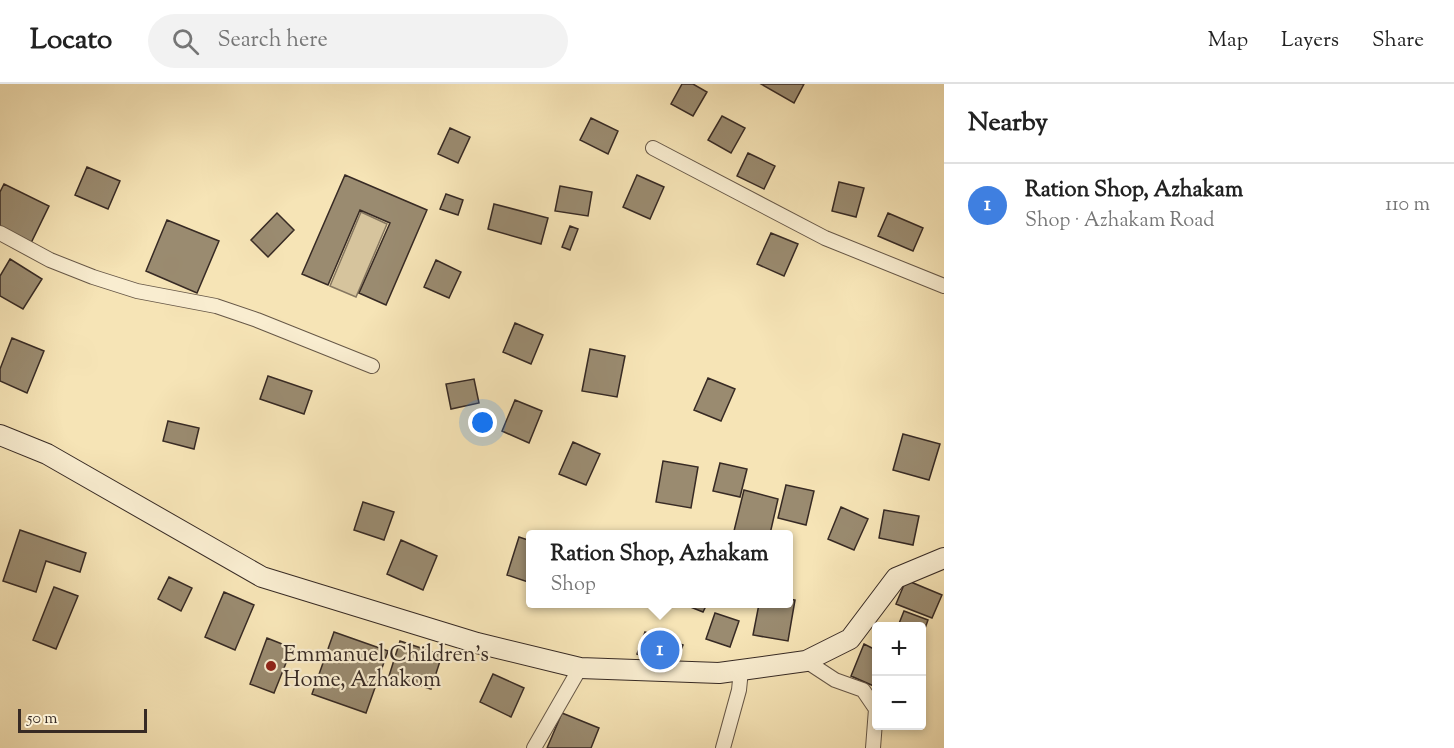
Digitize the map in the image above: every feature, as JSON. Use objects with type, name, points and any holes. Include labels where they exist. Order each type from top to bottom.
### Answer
[{"type":"main road","points":[[0,435],[47,454],[262,577],[477,643],[580,668],[719,674],[807,661],[850,639],[896,578],[944,558]]},
{"type":"street","points":[[653,148],[825,238],[944,286]]},
{"type":"street","points":[[0,233],[50,260],[93,277],[137,291],[216,306],[372,366]]},
{"type":"street","points":[[807,661],[835,680],[863,690],[876,709],[873,748]]},
{"type":"street","points":[[534,748],[580,668]]},
{"type":"street","points":[[723,748],[739,690],[741,670]]},
{"type":"shaded area","points":[[361,212],[387,224],[356,297],[330,286]]},
{"type":"building","points":[[682,84],[693,84],[707,92],[693,116],[671,104]]},
{"type":"building","points":[[761,84],[804,84],[794,103]]},
{"type":"building","points":[[722,116],[745,128],[731,153],[708,140]]},
{"type":"building","points":[[591,118],[618,131],[608,154],[580,140]]},
{"type":"building","points":[[450,128],[470,137],[458,163],[438,154]]},
{"type":"building","points":[[748,153],[775,166],[764,189],[737,176]]},
{"type":"building","points":[[87,167],[120,181],[108,209],[75,195]]},
{"type":"building","points":[[345,175],[427,210],[386,305],[359,293],[390,223],[360,210],[328,285],[302,274]]},
{"type":"building","points":[[637,175],[664,187],[650,219],[623,207]]},
{"type":"building","points":[[839,182],[864,188],[856,217],[832,211]]},
{"type":"building","points":[[4,184],[49,206],[31,243],[0,228],[0,192]]},
{"type":"building","points":[[560,186],[592,192],[588,216],[555,211]]},
{"type":"building","points":[[446,194],[463,200],[458,215],[440,209]]},
{"type":"building","points":[[494,204],[548,218],[541,244],[488,229]]},
{"type":"building","points":[[277,213],[294,230],[268,257],[251,240]]},
{"type":"building","points":[[888,213],[923,228],[913,251],[878,236]]},
{"type":"building","points":[[167,220],[219,241],[197,293],[146,271]]},
{"type":"building","points":[[570,226],[578,229],[570,250],[562,247]]},
{"type":"building","points":[[771,233],[798,244],[784,276],[757,264]]},
{"type":"building","points":[[10,259],[42,279],[23,309],[0,296],[0,276]]},
{"type":"building","points":[[436,260],[461,272],[449,298],[424,287]]},
{"type":"building","points":[[515,323],[543,335],[531,364],[503,352]]},
{"type":"building","points":[[12,338],[44,351],[27,393],[0,381],[0,369]]},
{"type":"building","points":[[590,349],[625,356],[617,397],[582,391]]},
{"type":"building","points":[[268,376],[312,391],[304,414],[260,399]]},
{"type":"building","points":[[708,378],[735,389],[721,421],[694,410]]},
{"type":"building","points":[[474,379],[479,403],[451,409],[446,384]]},
{"type":"building","points":[[515,400],[542,411],[529,443],[502,431]]},
{"type":"building","points":[[168,421],[199,428],[194,449],[163,441]]},
{"type":"building","points":[[903,434],[940,444],[929,480],[893,470]]},
{"type":"building","points":[[573,442],[600,454],[586,485],[559,474]]},
{"type":"building","points":[[663,461],[698,467],[691,508],[656,502]]},
{"type":"building","points":[[720,463],[747,469],[740,497],[713,491]]},
{"type":"building","points":[[786,485],[814,491],[806,525],[778,518]]},
{"type":"building","points":[[744,490],[778,499],[771,530],[734,530]]},
{"type":"building","points":[[363,502],[394,512],[384,540],[354,530]]},
{"type":"building","points":[[841,507],[868,519],[854,550],[828,539]]},
{"type":"building","points":[[884,510],[919,516],[913,545],[879,538]]},
{"type":"building","points":[[20,530],[86,553],[80,572],[46,561],[36,592],[3,581]]},
{"type":"building","points":[[519,537],[526,539],[526,581],[507,575]]},
{"type":"building","points":[[401,540],[437,556],[423,590],[387,574]]},
{"type":"building","points":[[169,577],[192,588],[181,611],[158,599]]},
{"type":"building","points":[[906,580],[942,595],[932,618],[896,604]]},
{"type":"building","points":[[54,587],[78,596],[56,649],[33,640]]},
{"type":"building","points":[[224,592],[254,605],[235,650],[205,637]]},
{"type":"building","points":[[793,600],[795,600],[788,641],[753,635],[758,608],[793,608]]},
{"type":"building","points":[[693,608],[705,608],[703,612]]},
{"type":"building","points":[[904,611],[928,620],[926,626],[926,622],[900,622]]},
{"type":"building","points":[[715,613],[739,621],[730,647],[706,639]]},
{"type":"building","points":[[334,632],[388,651],[366,713],[312,694]]},
{"type":"building","points":[[645,632],[683,645],[674,668],[637,654]]},
{"type":"building","name":"Emmanuel Children's Home, Azhakom","points":[[267,638],[292,648],[274,693],[250,684]]},
{"type":"building","points":[[400,641],[442,655],[431,689],[389,676]]},
{"type":"building","points":[[864,644],[872,648],[872,685],[851,676]]},
{"type":"building","points":[[493,674],[524,688],[511,717],[480,702]]},
{"type":"building","points":[[562,713],[599,728],[591,748],[547,748]]},
{"type":"place","name":"Ration Shop, Azhakam","points":[[660,650]]},
{"type":"place","name":"Emmanuel Children's Home, Azhakom","points":[[271,666]]}]
